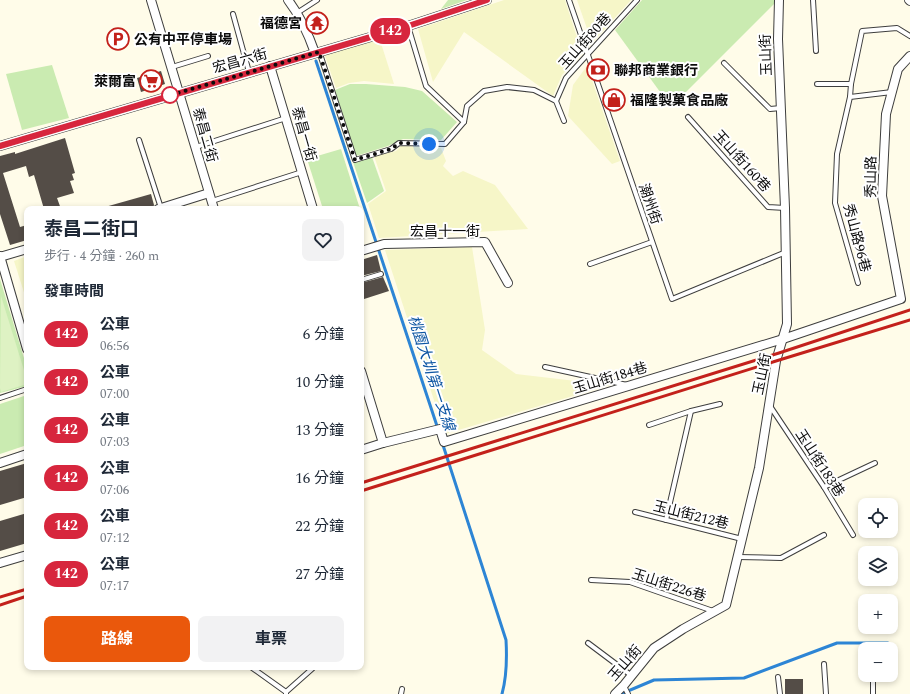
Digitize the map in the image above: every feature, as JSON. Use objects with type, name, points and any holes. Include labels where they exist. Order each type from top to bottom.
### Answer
[{"type":"street","name":"泰昌二街","points":[[151,0],[211,201]]},
{"type":"street","points":[[288,0],[298,12],[307,31],[314,53]]},
{"type":"street","name":"宏昌六街","points":[[0,146],[408,26],[487,0]]},
{"type":"street","name":"玉山街","points":[[615,694],[624,687],[654,648],[683,629],[726,605],[738,557],[759,468],[776,361],[788,324],[778,39],[779,0]]},
{"type":"street","name":"秀山路","points":[[783,339],[901,299],[882,196],[886,114],[898,69],[910,56]]},
{"type":"street","name":"泰昌一街","points":[[270,66],[312,206]]},
{"type":"street","points":[[178,206],[211,201]]},
{"type":"street","name":"宏昌十一街","points":[[364,250],[378,246],[485,242],[508,282]]},
{"type":"street","points":[[24,250],[0,257],[24,339]]},
{"type":"street","name":"玉山街184巷","points":[[383,443],[437,430],[444,442],[783,339]]},
{"type":"street","points":[[364,381],[383,443],[364,449]]},
{"type":"street","points":[[0,463],[24,455]]},
{"type":"street","points":[[0,563],[24,556]]},
{"type":"lane","points":[[298,12],[317,0]]},
{"type":"lane","name":"潮州街","points":[[569,0],[672,299],[786,252]]},
{"type":"lane","name":"玉山街80巷","points":[[556,101],[566,78],[636,0]]},
{"type":"lane","points":[[813,0],[816,51]]},
{"type":"lane","points":[[233,14],[249,72]]},
{"type":"lane","points":[[408,26],[426,86],[464,122]]},
{"type":"lane","name":"秀山路96巷","points":[[858,283],[835,203],[837,154],[850,97],[851,84],[862,31],[897,28],[910,36]]},
{"type":"lane","points":[[314,53],[355,160],[391,149],[399,143],[445,144],[464,122],[467,106],[484,91],[507,87],[534,90],[556,101],[564,121]]},
{"type":"lane","points":[[172,67],[208,56]]},
{"type":"lane","points":[[724,63],[770,109],[781,108]]},
{"type":"lane","points":[[817,84],[851,84]]},
{"type":"lane","points":[[850,97],[892,92]]},
{"type":"lane","name":"玉山街160巷","points":[[688,117],[768,207],[785,208]]},
{"type":"lane","points":[[195,147],[286,118]]},
{"type":"lane","points":[[139,140],[158,206]]},
{"type":"lane","points":[[211,201],[302,172]]},
{"type":"lane","points":[[590,264],[652,242]]},
{"type":"lane","points":[[364,279],[381,274]]},
{"type":"lane","points":[[545,367],[630,386]]},
{"type":"lane","points":[[0,398],[24,390]]},
{"type":"lane","points":[[649,425],[691,411],[720,404]]},
{"type":"lane","name":"玉山街183巷","points":[[769,404],[824,487],[853,535]]},
{"type":"lane","points":[[666,520],[691,411]]},
{"type":"lane","points":[[824,487],[875,463]]},
{"type":"lane","name":"玉山街212巷","points":[[635,512],[742,539]]},
{"type":"lane","points":[[738,557],[781,558],[824,535]]},
{"type":"lane","name":"玉山街226巷","points":[[591,580],[630,582],[715,612]]},
{"type":"lane","points":[[588,643],[632,676]]},
{"type":"lane","points":[[824,664],[826,694]]},
{"type":"lane","points":[[255,670],[286,693],[311,670]]},
{"type":"lane","points":[[778,677],[780,694]]},
{"type":"lane","points":[[873,682],[873,694]]},
{"type":"lane","points":[[624,687],[628,694]]},
{"type":"lane","points":[[401,694],[402,689]]},
{"type":"green space","points":[[448,0],[467,0],[441,9]]},
{"type":"green space","points":[[504,0],[565,0],[582,53],[562,75],[553,96],[464,32],[433,82],[418,29]]},
{"type":"green space","points":[[577,0],[631,0],[592,43]]},
{"type":"green space","points":[[642,0],[775,0],[775,3],[671,107],[615,30]]},
{"type":"green space","points":[[380,40],[394,84],[364,81],[349,83],[336,88],[324,53]]},
{"type":"green space","points":[[52,65],[69,118],[22,130],[6,74]]},
{"type":"green space","points":[[587,66],[620,161],[612,164],[568,116],[573,85]]},
{"type":"green space","points":[[350,84],[405,87],[422,91],[457,122],[441,140],[403,139],[388,146],[356,156],[335,90]]},
{"type":"green space","points":[[401,146],[441,148],[446,161],[443,166],[453,176],[463,171],[495,185],[528,229],[379,238],[368,204],[386,191],[374,156],[396,151]]},
{"type":"green space","points":[[341,149],[359,206],[322,206],[307,159]]},
{"type":"green space","points":[[372,157],[384,191],[367,203],[353,162]]},
{"type":"green space","points":[[472,247],[485,330],[482,350],[516,374],[610,385],[445,434],[385,250]]},
{"type":"green space","points":[[24,257],[24,293],[14,261]]},
{"type":"green space","points":[[0,279],[24,358],[24,387],[0,393]]},
{"type":"green space","points":[[1,296],[24,370],[24,385],[1,392]]},
{"type":"green space","points":[[24,396],[24,446],[0,454],[0,404]]},
{"type":"building","name":"福德宮","points":[[319,16],[322,28],[316,30],[312,18]]},
{"type":"building","name":"萊爾富","points":[[161,71],[165,84],[141,92],[137,78]]},
{"type":"building","points":[[65,138],[75,173],[72,174],[74,180],[70,181],[74,193],[57,198],[60,206],[43,206],[34,175],[29,177],[26,166],[3,173],[20,227],[24,226],[24,241],[10,245],[0,214],[0,156],[15,152],[15,154]]},
{"type":"building","points":[[151,194],[154,205],[154,206],[109,206]]},
{"type":"building","points":[[377,255],[381,271],[364,275],[364,259]]},
{"type":"building","points":[[383,277],[389,291],[364,299],[364,282]]},
{"type":"building","points":[[24,464],[24,498],[0,505],[0,471]]},
{"type":"building","points":[[24,514],[24,544],[0,551],[0,521]]},
{"type":"building","points":[[785,679],[803,679],[803,694],[785,694]]},
{"type":"waterway","name":"桃園大圳第一支線","points":[[316,61],[438,429]]},
{"type":"waterway","name":"桃園大圳第一支線","points":[[442,442],[506,640],[506,667],[502,694]]},
{"type":"waterway","points":[[621,694],[654,680],[744,678],[837,643],[858,643]]},
{"type":"railway","points":[[364,482],[779,353],[910,310]]},
{"type":"railway","points":[[364,490],[910,320]]},
{"type":"railway","points":[[0,597],[24,590]]},
{"type":"railway","points":[[0,605],[24,597]]},
{"type":"bus line","name":"142","points":[[0,146],[408,26],[487,0]]},
{"type":"place","name":"福德宮","points":[[317,23]]},
{"type":"place","name":"公有中平停車場","points":[[118,39]]},
{"type":"place","name":"聯邦商業銀行","points":[[598,70]]},
{"type":"place","name":"萊爾富","points":[[151,81]]},
{"type":"place","name":"福隆製菓食品廠","points":[[614,100]]},
{"type":"route","points":[[170,95],[164,97],[319,52],[355,160],[391,149],[399,143],[429,144]]}]
